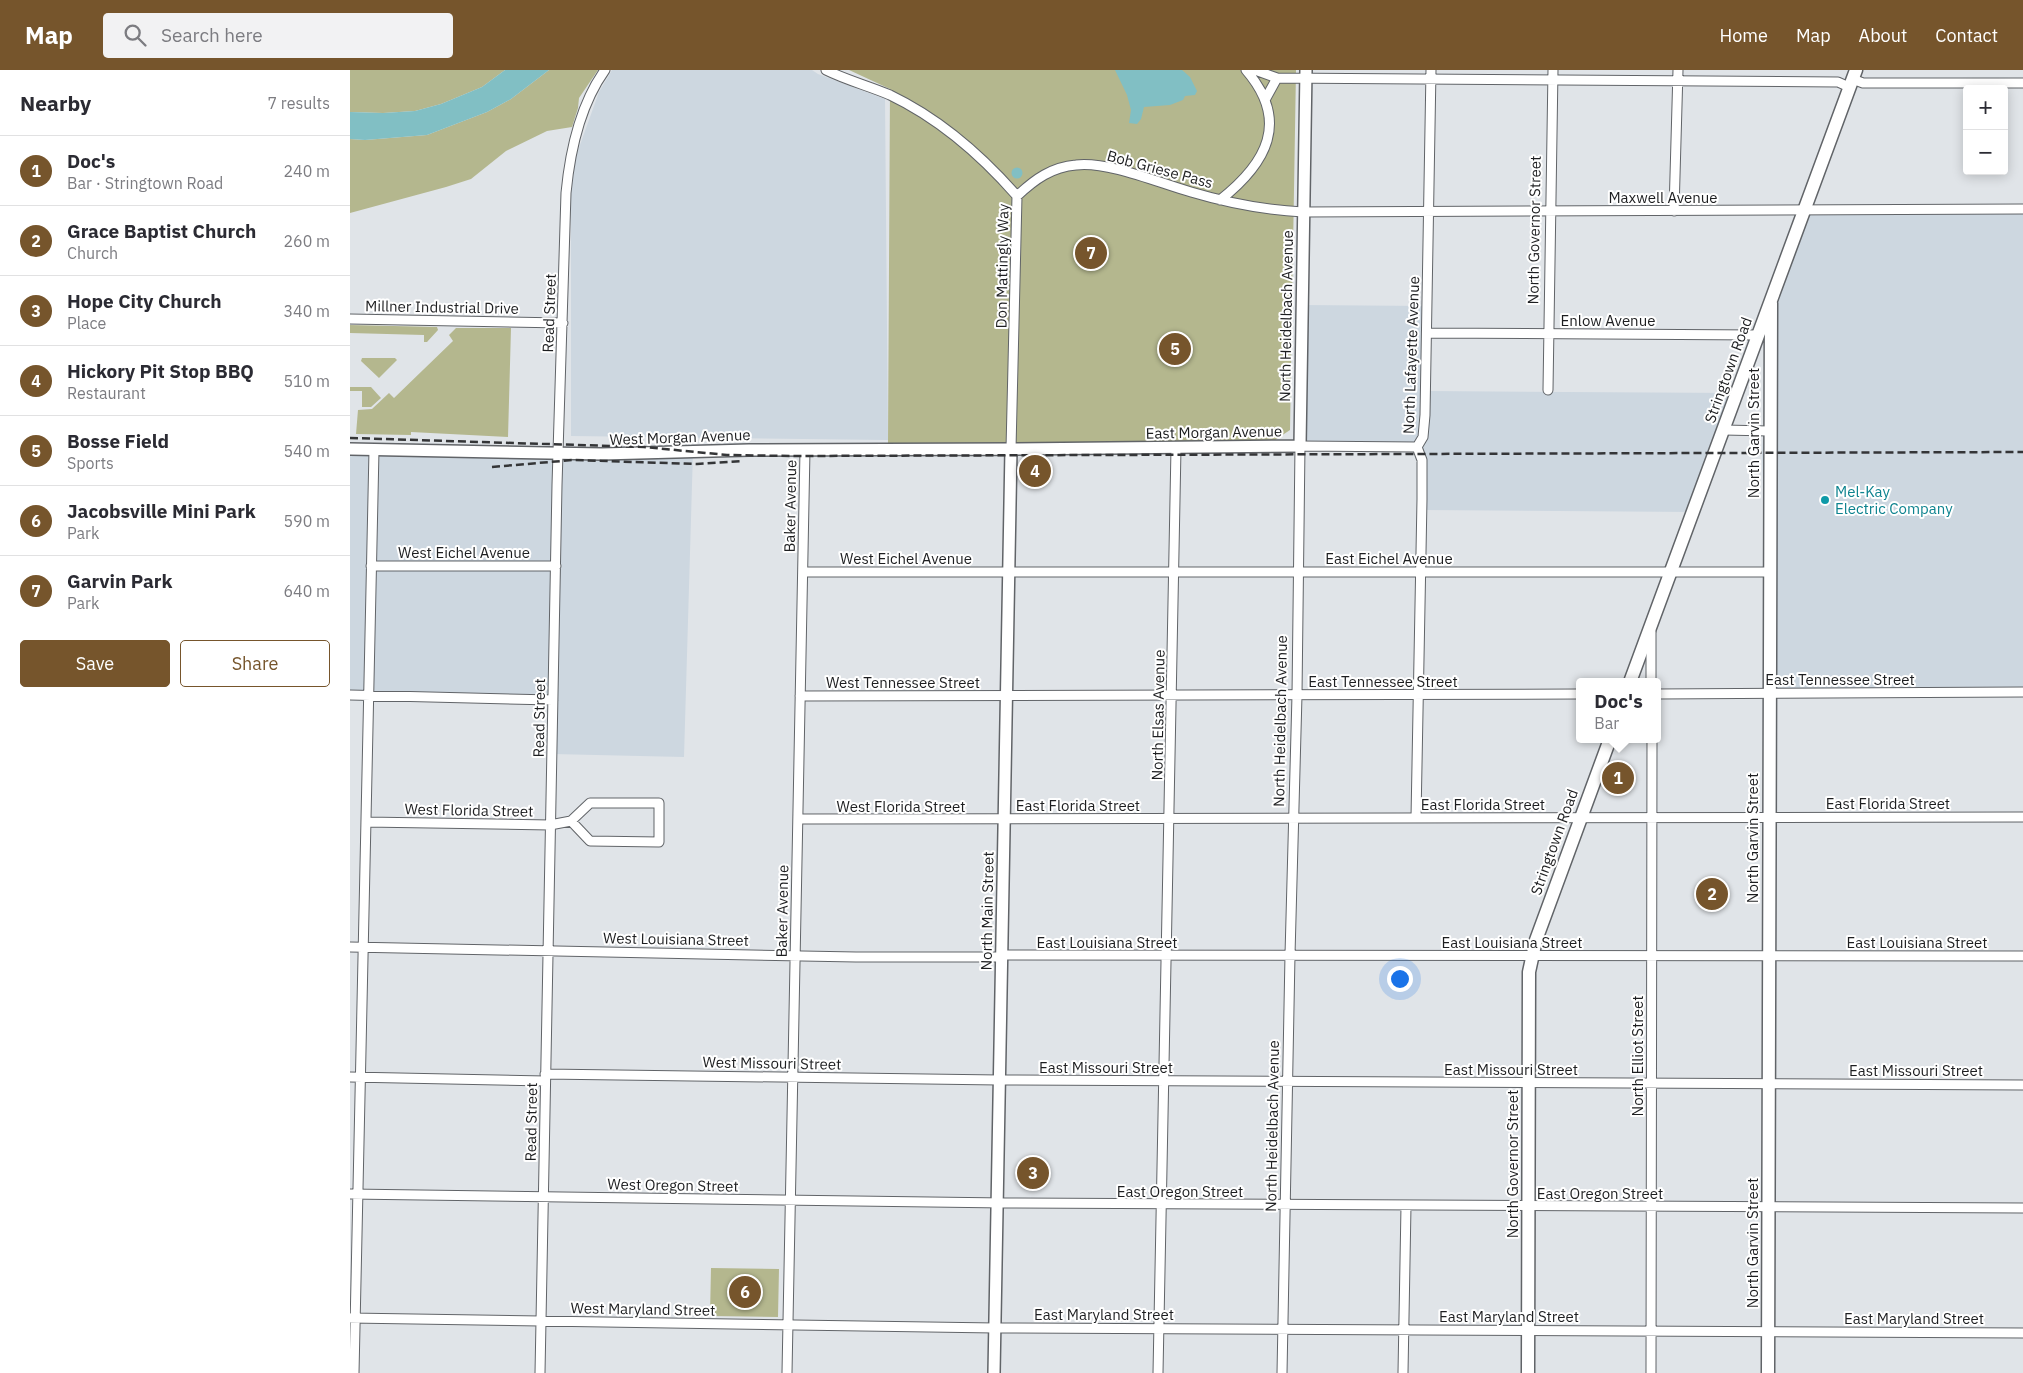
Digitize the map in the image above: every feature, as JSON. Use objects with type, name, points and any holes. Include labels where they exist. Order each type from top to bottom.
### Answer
[{"type":"main road","name":"Stringtown Road","points":[[1632,678],[1855,72]]},
{"type":"main road","name":"North Garvin Street","points":[[1768,1373],[1769,431],[1771,303]]},
{"type":"main road","name":"Stringtown Road","points":[[1532,956],[1608,743]]},
{"type":"main road","name":"North Governor Street","points":[[1528,1373],[1528,980],[1532,956]]},
{"type":"street","name":"Read Street","points":[[540,1373],[558,454],[568,175],[584,110],[604,70]]},
{"type":"street","name":"Don Mattingly Way","points":[[826,70],[881,91],[927,115],[958,138],[1017,196],[1012,450]]},
{"type":"street","points":[[1220,200],[1236,185],[1262,153],[1270,136],[1271,123],[1266,100],[1246,70]]},
{"type":"street","points":[[1254,70],[1277,78],[1306,74],[1553,75],[1678,81],[1838,82],[1849,87]]},
{"type":"street","points":[[1674,211],[1678,70]]},
{"type":"street","points":[[1855,72],[1854,80],[1863,82],[2023,83]]},
{"type":"street","name":"North Heidelbach Avenue","points":[[1282,1373],[1297,695],[1306,74]]},
{"type":"street","name":"North Lafayette Avenue","points":[[1416,818],[1422,460],[1417,447],[1423,437],[1427,333],[1431,74]]},
{"type":"street","name":"North Governor Street","points":[[1548,390],[1553,75]]},
{"type":"street","points":[[1266,100],[1277,78]]},
{"type":"street","name":"Bob Griese Pass","points":[[1017,196],[1031,183],[1054,170],[1066,166],[1088,164],[1220,200],[1257,208],[1303,212]]},
{"type":"street","name":"Maxwell Avenue","points":[[1303,212],[2023,209]]},
{"type":"street","name":"Millner Industrial Drive","points":[[350,319],[563,323]]},
{"type":"street","name":"Enlow Avenue","points":[[1427,333],[1758,335]]},
{"type":"street","points":[[1724,430],[1769,431]]},
{"type":"street","name":"East Morgan Avenue","points":[[1012,450],[1300,446],[1417,447]]},
{"type":"street","name":"North Elsas Avenue","points":[[1158,1373],[1176,448]]},
{"type":"street","name":"West Morgan Avenue","points":[[350,449],[558,454],[805,450],[1012,450]]},
{"type":"street","points":[[354,1373],[354,1195],[360,1077],[374,450]]},
{"type":"street","name":"Baker Avenue","points":[[787,1373],[805,450]]},
{"type":"street","name":"North Main Street","points":[[994,1373],[1012,450]]},
{"type":"street","name":"West Eichel Avenue","points":[[371,566],[556,566]]},
{"type":"street","name":"West Eichel Avenue","points":[[803,572],[1009,572]]},
{"type":"street","name":"East Eichel Avenue","points":[[1009,572],[1769,572]]},
{"type":"street","points":[[1651,627],[1651,678]]},
{"type":"street","name":"East Tennessee Street","points":[[1661,694],[2023,692]]},
{"type":"street","name":"East Tennessee Street","points":[[1006,696],[1576,694]]},
{"type":"street","points":[[350,695],[553,700]]},
{"type":"street","name":"West Tennessee Street","points":[[800,696],[1006,696]]},
{"type":"street","name":"North Elliot Street","points":[[1651,1373],[1652,743]]},
{"type":"street","points":[[590,803],[659,803],[658,842],[590,841],[572,821],[590,803]]},
{"type":"street","name":"East Florida Street","points":[[1004,819],[2023,817]]},
{"type":"street","name":"West Florida Street","points":[[798,819],[1004,819]]},
{"type":"street","name":"West Florida Street","points":[[366,822],[550,825],[572,821]]},
{"type":"street","name":"West Louisiana Street","points":[[350,947],[795,956],[1001,956]]},
{"type":"street","name":"East Louisiana Street","points":[[1001,956],[2023,956]]},
{"type":"street","name":"West Missouri Street","points":[[350,1077],[792,1077],[999,1080]]},
{"type":"street","name":"East Missouri Street","points":[[999,1080],[2023,1085]]},
{"type":"street","name":"West Oregon Street","points":[[354,1195],[996,1203]]},
{"type":"street","name":"East Oregon Street","points":[[996,1203],[2023,1208]]},
{"type":"street","points":[[1403,1373],[1406,1206]]},
{"type":"street","name":"West Maryland Street","points":[[353,1318],[995,1328]]},
{"type":"street","name":"East Maryland Street","points":[[995,1328],[2023,1333]]},
{"type":"shaded area","points":[[612,70],[812,70],[818,74],[885,99],[888,440],[571,436],[571,191],[576,156],[599,92]]},
{"type":"shaded area","points":[[2023,210],[2023,692],[1769,693],[1762,453],[1771,303],[1804,211]]},
{"type":"shaded area","points":[[1302,305],[1428,306],[1426,391],[1737,393],[1693,512],[1422,510],[1417,447],[1300,446]]},
{"type":"shaded area","points":[[350,450],[693,451],[684,757],[552,754],[553,700],[350,695]]},
{"type":"green space","points":[[350,70],[505,70],[482,87],[441,104],[415,111],[383,113],[350,112]]},
{"type":"green space","points":[[549,70],[598,70],[579,98],[572,127],[547,131],[506,151],[471,179],[350,213],[350,139],[365,140],[427,135],[487,112],[511,99]]},
{"type":"green space","points":[[849,70],[1296,70],[1290,430],[1272,442],[888,443],[890,89]]},
{"type":"green space","points":[[350,325],[437,327],[438,330],[427,342],[424,342],[424,335],[350,333]]},
{"type":"green space","points":[[456,328],[511,328],[508,437],[411,432],[411,435],[356,434],[358,410],[372,409],[389,393],[394,398],[453,341],[449,335]]},
{"type":"green space","points":[[362,358],[395,358],[397,360],[379,378],[361,361]]},
{"type":"green space","points":[[350,387],[371,387],[381,398],[371,407],[362,407],[362,391],[350,391]]},
{"type":"green space","points":[[711,1268],[779,1269],[778,1317],[710,1316]]},
{"type":"water","points":[[505,70],[549,70],[511,99],[487,112],[427,135],[365,140],[350,139],[350,112],[383,113],[415,111],[441,104],[482,87]]},
{"type":"water","points":[[1115,70],[1182,70],[1190,77],[1197,91],[1195,95],[1185,96],[1183,100],[1170,105],[1144,107],[1141,119],[1137,124],[1129,123],[1131,110],[1127,95]]},
{"type":"water","points":[[1017,167],[1023,173],[1017,179],[1011,173]]},
{"type":"railway","points":[[350,438],[644,447],[727,455],[793,456],[2023,452]]},
{"type":"railway","points":[[492,467],[573,460],[697,464],[742,461]]},
{"type":"place","name":"Garvin Park","points":[[1091,253]]},
{"type":"place","name":"Bosse Field","points":[[1175,349]]},
{"type":"place","name":"Hickory Pit Stop BBQ","points":[[1035,471]]},
{"type":"place","name":"Mel-Kay Electric Company","points":[[1825,500]]},
{"type":"place","name":"Doc's","points":[[1618,778]]},
{"type":"place","name":"Grace Baptist Church","points":[[1712,894]]},
{"type":"place","name":"Hope City Church","points":[[1033,1173]]},
{"type":"place","name":"Jacobsville Mini Park","points":[[745,1292]]}]
